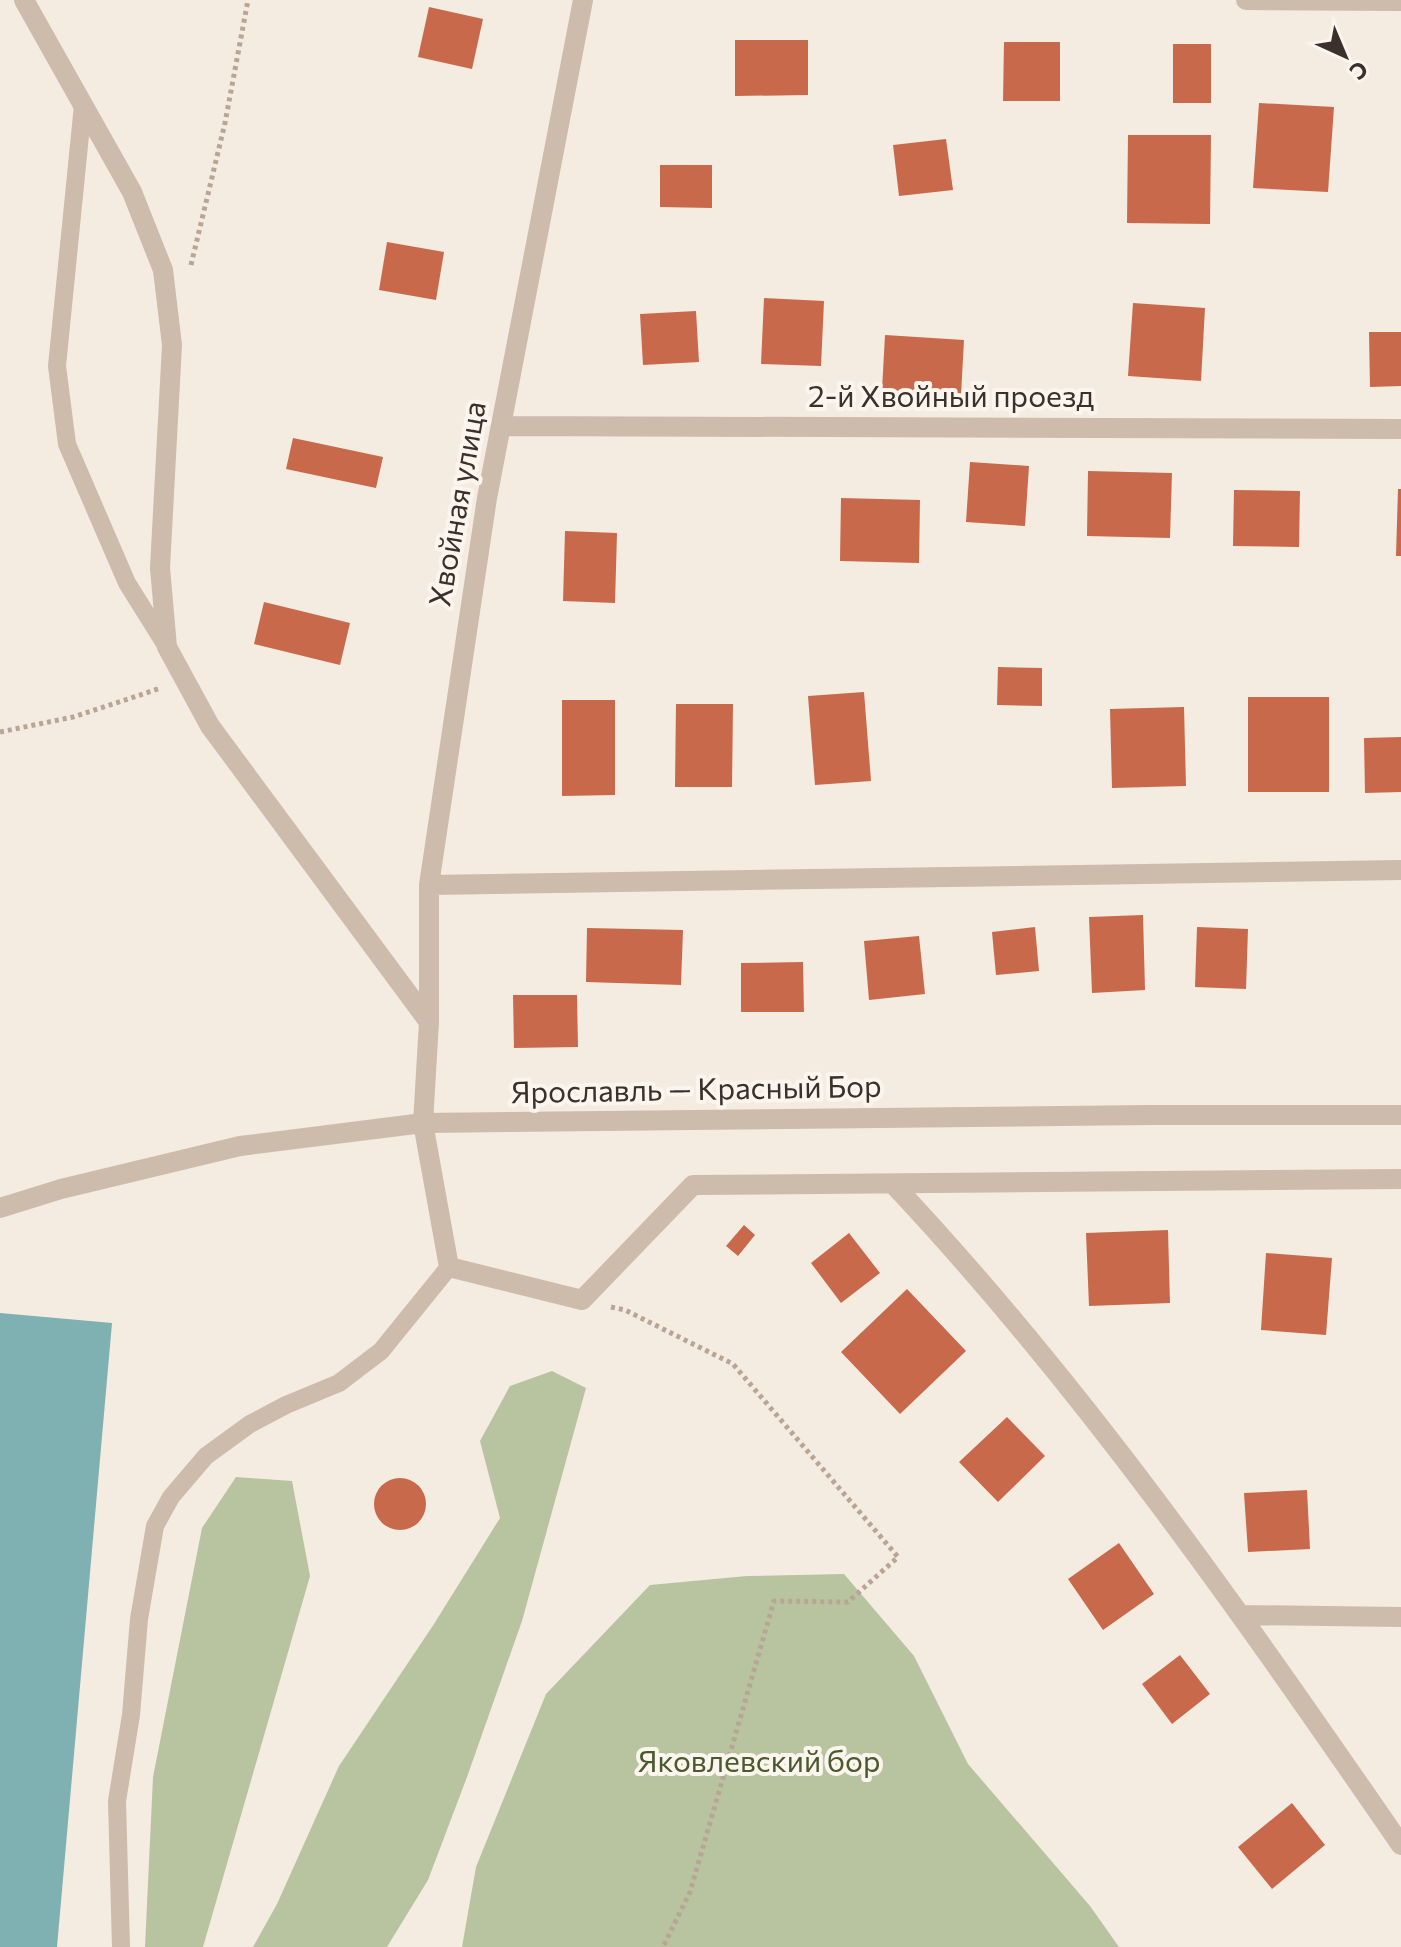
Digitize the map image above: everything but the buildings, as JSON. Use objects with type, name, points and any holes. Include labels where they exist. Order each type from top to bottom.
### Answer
[{"type":"street","points":[[24,0],[132,192],[163,270],[172,345],[160,568],[167,647],[210,726],[429,1022]]},
{"type":"street","name":"Хвойная улица","points":[[449,1267],[423,1123],[429,1022],[429,885],[487,498],[583,0]]},
{"type":"street","points":[[1246,0],[1401,1]]},
{"type":"street","name":"2-й Хвойный проезд","points":[[501,426],[1401,429]]},
{"type":"street","points":[[429,885],[1401,870]]},
{"type":"street","name":"Ярославль — Красный Бор","points":[[0,1208],[61,1189],[240,1146],[423,1123],[1401,1115]]},
{"type":"street","points":[[449,1267],[582,1300],[693,1185],[1401,1179]]},
{"type":"street","points":[[893,1184],[951,1245],[1122,1453],[1242,1615],[1401,1845]]},
{"type":"street","points":[[1242,1615],[1401,1617]]},
{"type":"lane","points":[[83,105],[57,366],[67,444],[127,583],[167,647]]},
{"type":"lane","points":[[121,1947],[117,1801],[131,1715],[139,1619],[155,1526],[171,1497],[206,1456],[250,1424],[339,1383],[381,1351],[449,1267]]},
{"type":"path","points":[[190,271],[225,123],[248,0]]},
{"type":"path","points":[[0,732],[73,717],[185,680]]},
{"type":"path","points":[[582,1300],[625,1310],[733,1364],[898,1557],[848,1602],[774,1601],[690,1892],[663,1947]]},
{"type":"green space","points":[[552,1371],[586,1388],[522,1621],[428,1880],[387,1947],[253,1947],[277,1904],[339,1766],[500,1518],[480,1441],[510,1386]]},
{"type":"green space","points":[[236,1477],[292,1481],[310,1576],[203,1947],[145,1947],[153,1777],[202,1528]]},
{"type":"green space","name":"Яковлевский бор","points":[[844,1574],[914,1656],[968,1764],[1090,1906],[1119,1947],[462,1947],[476,1867],[546,1694],[650,1585],[747,1576]]},
{"type":"water","points":[[0,1313],[112,1323],[57,1947],[0,1947]]}]
